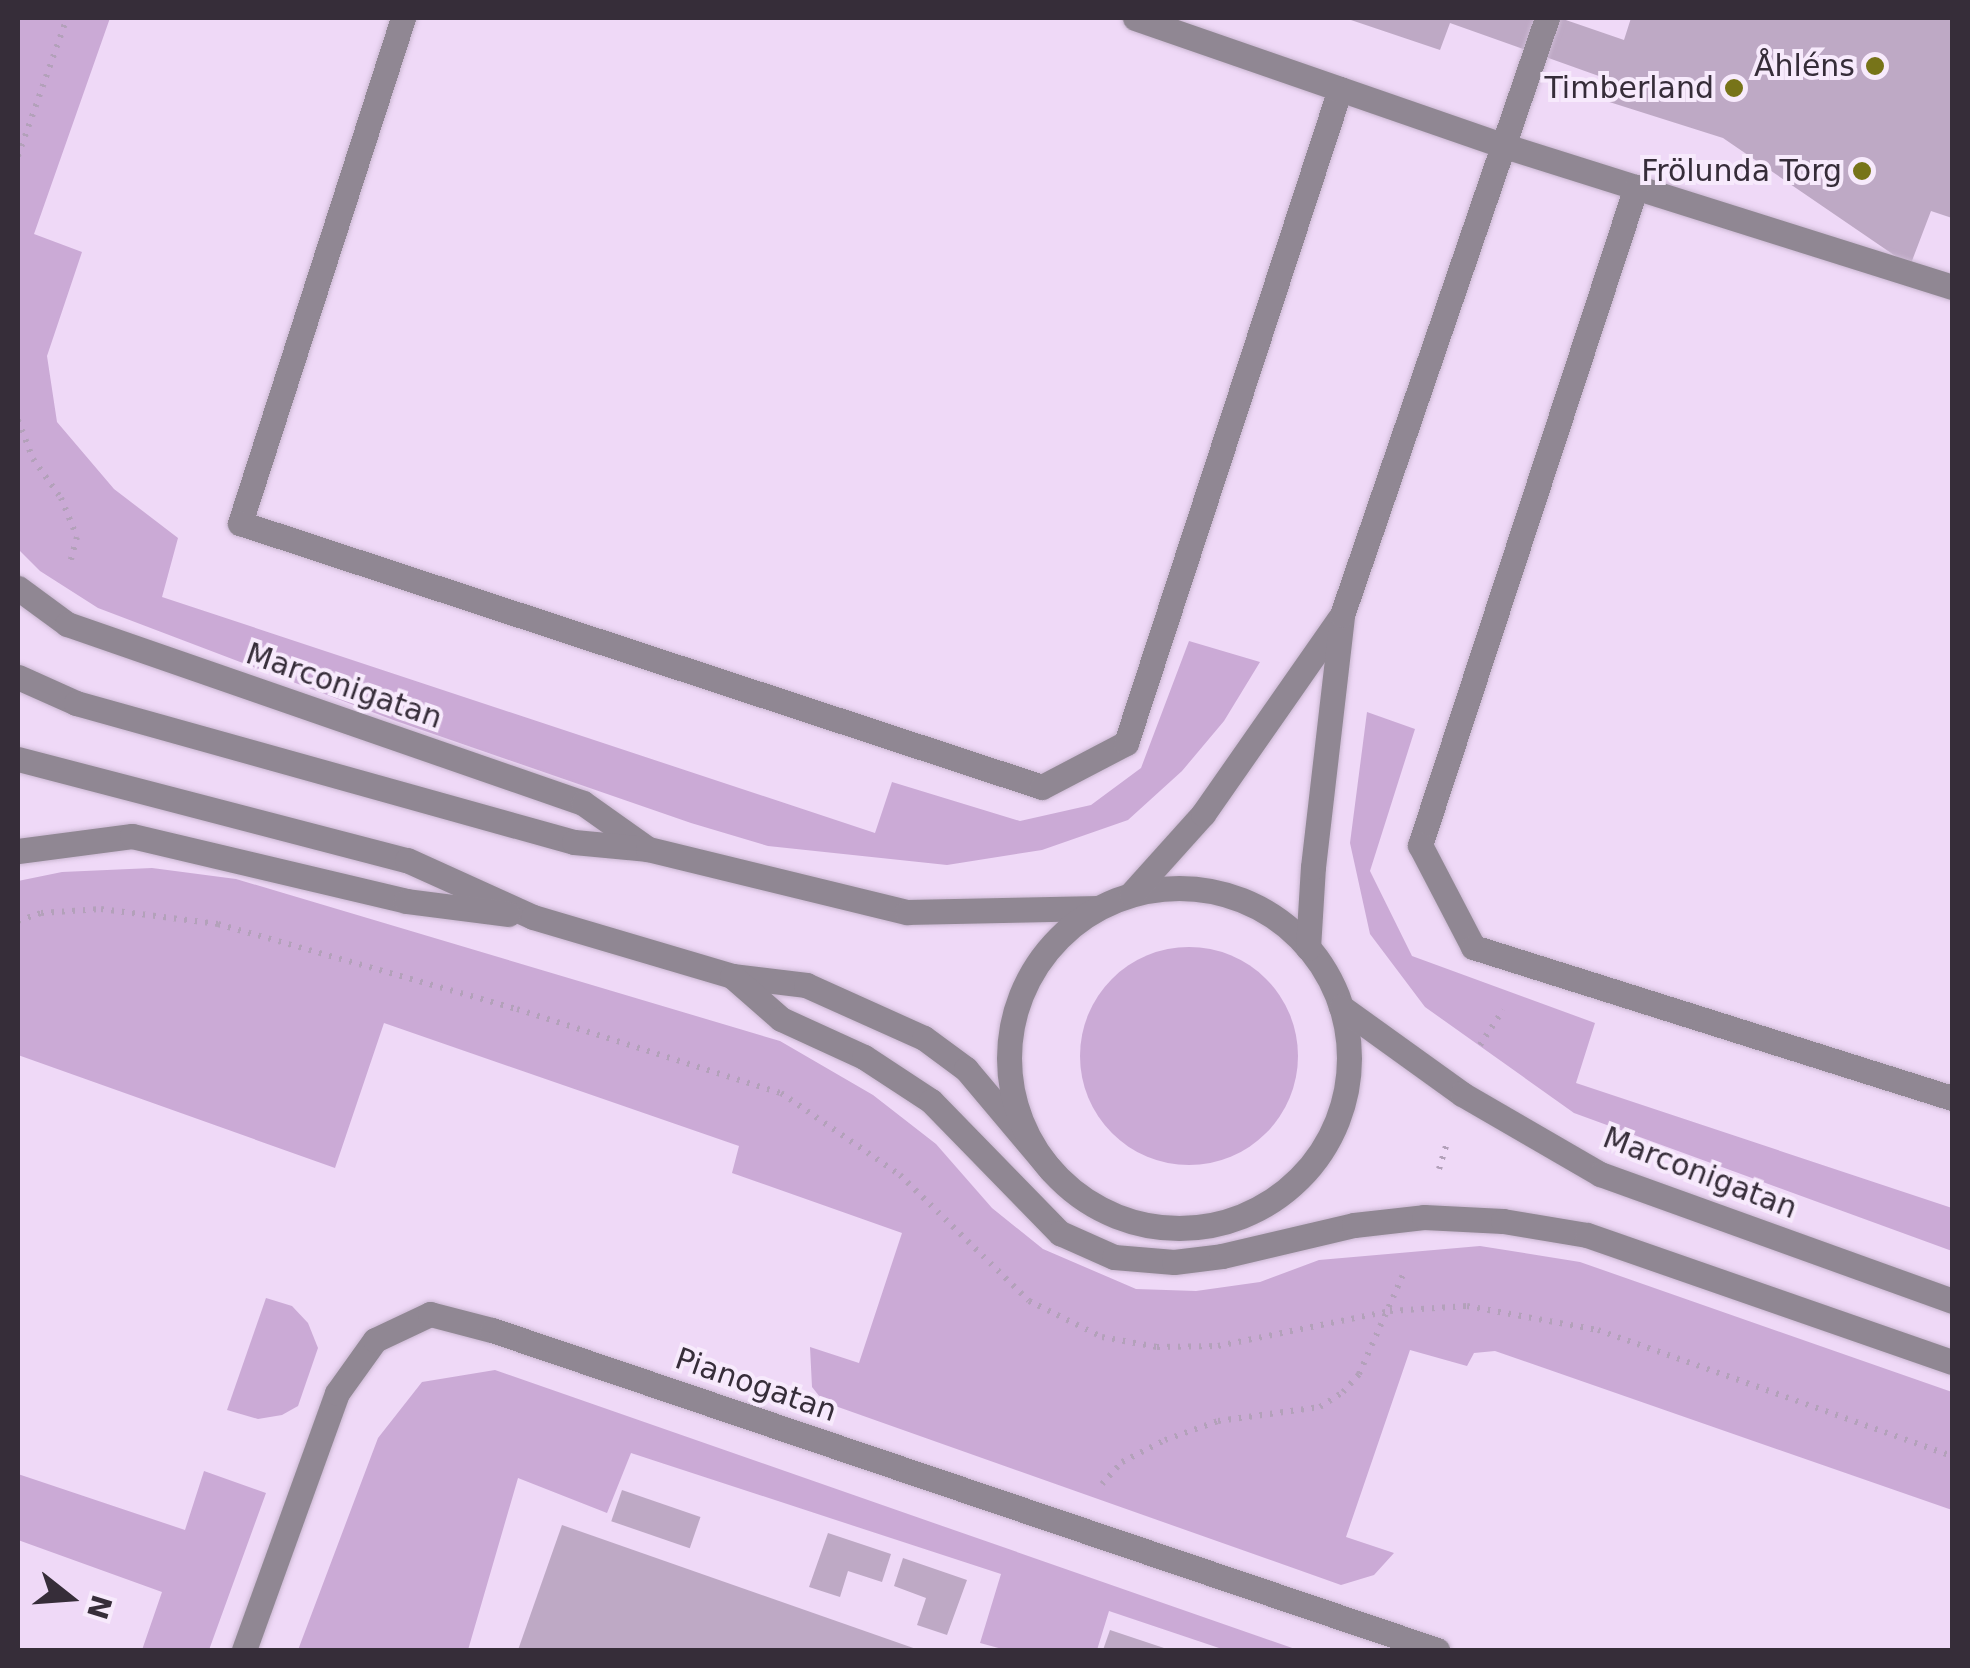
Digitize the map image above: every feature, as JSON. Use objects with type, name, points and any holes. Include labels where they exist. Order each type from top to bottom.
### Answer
[{"type":"street","points":[[403,18],[240,522],[1042,787],[1126,743],[1340,88]]},
{"type":"street","points":[[1135,18],[1505,146],[1952,287]]},
{"type":"street","points":[[1308,948],[1313,866],[1342,615],[1547,18]]},
{"type":"street","points":[[1636,187],[1420,845],[1473,948],[1952,1098]]},
{"type":"street","name":"Marconigatan","points":[[18,588],[66,624],[583,803],[648,848]]},
{"type":"street","points":[[1131,894],[1203,814],[1342,615]]},
{"type":"street","name":"Marconigatan","points":[[18,677],[76,703],[574,842],[648,848],[907,912],[1098,908]]},
{"type":"street","points":[[18,758],[407,860],[533,917],[732,976],[806,985],[924,1038],[966,1069],[1050,1170],[1098,1209],[1157,1228],[1219,1224],[1312,1236]]},
{"type":"street","points":[[18,850],[132,836],[406,901],[533,917]]},
{"type":"street","points":[[1050,1170],[1030,1142],[1017,1111],[1009,1044],[1028,979],[1058,938],[1098,908],[1131,894],[1170,888],[1208,890],[1246,902],[1280,921],[1308,948],[1333,986],[1348,1037],[1344,1099],[1319,1155],[1275,1198],[1219,1224]]},
{"type":"street","points":[[732,976],[781,1019],[864,1057],[930,1101],[1060,1233],[1114,1257],[1174,1262],[1222,1256],[1424,1217],[1503,1221],[1587,1235],[1952,1362]]},
{"type":"street","name":"Marconigatan","points":[[1341,1007],[1462,1094],[1600,1174],[1952,1302]]},
{"type":"street","name":"Pianogatan","points":[[244,1650],[337,1393],[375,1340],[430,1314],[492,1330],[1438,1650]]},
{"type":"path","points":[[18,156],[67,18]]},
{"type":"shaded area","points":[[18,18],[110,18],[34,234],[82,252],[47,356],[57,422],[114,489],[178,538],[162,597],[875,833],[892,782],[1020,821],[1091,805],[1141,768],[1189,641],[1260,662],[1224,721],[1182,771],[1128,820],[1042,850],[947,865],[768,846],[691,823],[396,721],[98,608],[40,571],[18,549]]},
{"type":"shaded area","points":[[1367,712],[1415,729],[1370,871],[1412,956],[1595,1023],[1576,1083],[1952,1208],[1952,1251],[1574,1113],[1425,1007],[1370,934],[1350,843]]},
{"type":"shaded area","points":[[152,868],[236,879],[780,1041],[873,1095],[936,1144],[992,1208],[1043,1249],[1136,1289],[1196,1291],[1260,1282],[1319,1260],[1480,1246],[1580,1262],[1952,1392],[1952,1510],[1495,1351],[1474,1353],[1467,1366],[1410,1350],[1346,1537],[1394,1553],[1374,1575],[1341,1585],[824,1402],[812,1387],[810,1347],[859,1363],[902,1233],[732,1173],[739,1146],[384,1023],[335,1168],[18,1055],[18,881],[62,872]]},
{"type":"shaded area","points":[[1189,947],[1231,956],[1266,979],[1289,1014],[1298,1056],[1289,1098],[1266,1133],[1231,1156],[1189,1165],[1147,1156],[1112,1133],[1089,1098],[1080,1056],[1089,1014],[1112,979],[1147,956]]},
{"type":"shaded area","points":[[266,1298],[292,1306],[308,1323],[318,1348],[298,1406],[282,1415],[258,1419],[227,1410]]},
{"type":"shaded area","points":[[495,1370],[1298,1650],[1225,1650],[1109,1611],[1097,1650],[1006,1650],[980,1643],[1001,1574],[631,1453],[607,1513],[518,1478],[468,1650],[298,1650],[378,1438],[422,1382]]},
{"type":"shaded area","points":[[204,1471],[266,1493],[209,1650],[142,1650],[162,1592],[18,1540],[18,1474],[185,1530]]},
{"type":"building","name":"Frölunda Torg","points":[[1345,18],[1560,18],[1624,40],[1631,18],[1952,18],[1952,218],[1931,211],[1910,266],[1723,138],[1603,100],[1610,80],[1450,23],[1440,50]]},
{"type":"building","points":[[622,1490],[700,1517],[690,1548],[611,1521]]},
{"type":"building","points":[[562,1525],[919,1650],[518,1650]]},
{"type":"building","points":[[828,1533],[891,1554],[882,1582],[848,1571],[840,1597],[809,1587]]},
{"type":"building","points":[[903,1558],[967,1580],[947,1635],[917,1625],[926,1598],[894,1586]]},
{"type":"building","points":[[1110,1630],[1170,1650],[1103,1650]]},
{"type":"place","name":"Åhléns","points":[[1875,66]]},
{"type":"place","name":"Timberland","points":[[1734,88]]},
{"type":"place","name":"Frölunda Torg","points":[[1862,171]]}]
